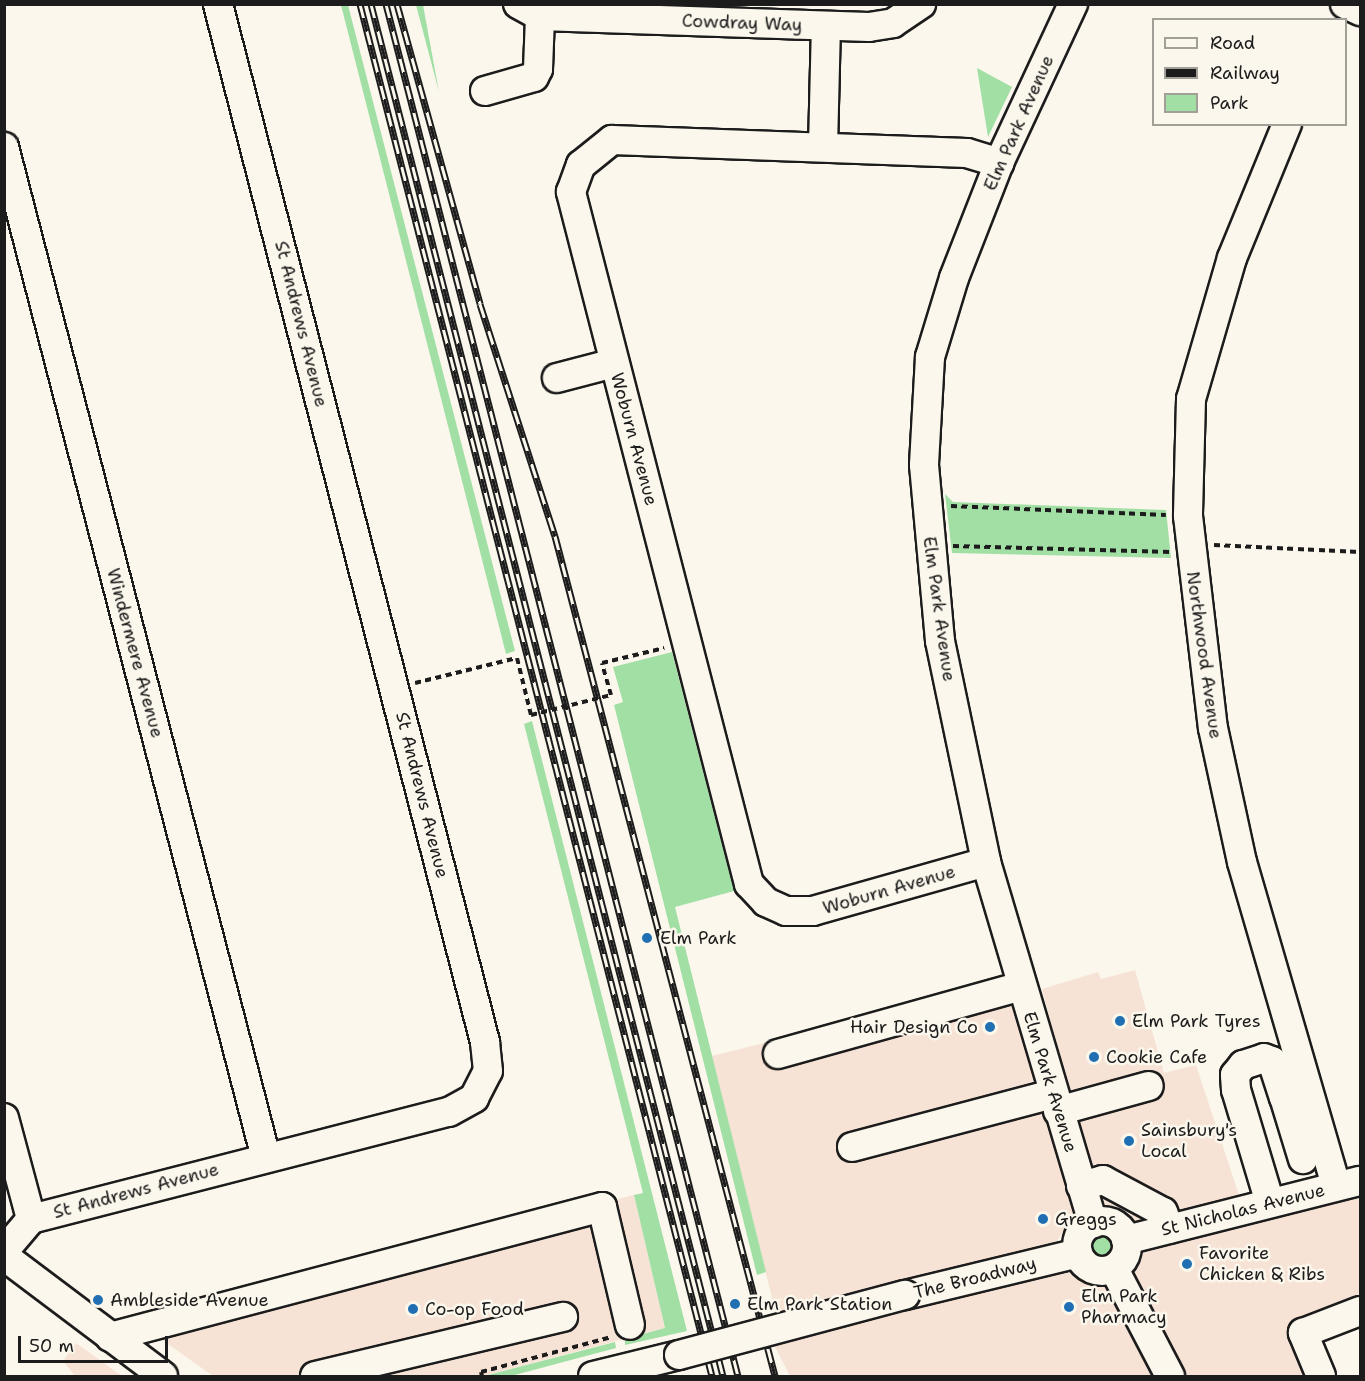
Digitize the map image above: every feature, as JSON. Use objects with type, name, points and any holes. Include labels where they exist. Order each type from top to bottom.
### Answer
[{"type":"street","name":"St Andrews Avenue","points":[[4,1251],[31,1219],[449,1112],[474,1098],[488,1071],[485,1042],[218,4]]},
{"type":"street","name":"Cowdray Way","points":[[529,10],[700,13],[826,26],[881,26],[904,18],[921,4]]},
{"type":"street","name":"Elm Park Avenue","points":[[1073,4],[999,163],[954,278],[930,357],[924,465],[929,545],[940,641],[986,862],[1055,1103],[1093,1223]]},
{"type":"street","points":[[1345,4],[1360,11]]},
{"type":"street","points":[[485,91],[534,77],[538,69],[529,10]]},
{"type":"street","name":"Cowdray Way","points":[[823,147],[826,26]]},
{"type":"street","name":"Northwood Avenue","points":[[1286,126],[1233,258],[1191,399],[1189,537],[1213,729],[1295,1094],[1348,1184]]},
{"type":"street","name":"Woburn Avenue","points":[[986,862],[813,911],[786,911],[766,902],[749,884],[571,192],[580,165],[589,154],[612,140],[967,153],[999,163]]},
{"type":"street","name":"Windermere Avenue","points":[[4,147],[266,1158]]},
{"type":"street","points":[[557,378],[614,363]]},
{"type":"street","points":[[778,1054],[1022,986]]},
{"type":"street","points":[[1270,1203],[1236,1090],[1235,1075],[1243,1065],[1264,1058],[1272,1061],[1295,1094],[1303,1159]]},
{"type":"street","points":[[852,1147],[1055,1103],[1149,1086]]},
{"type":"street","points":[[4,1118],[31,1219]]},
{"type":"street","points":[[1081,1186],[1103,1180],[1163,1212],[1170,1229]]},
{"type":"street","name":"St Nicholas Avenue","points":[[1126,1240],[1348,1184]]},
{"type":"street","points":[[110,1337],[602,1207],[624,1330]]},
{"type":"street","points":[[1093,1223],[1113,1224],[1126,1240],[1127,1251],[1114,1269],[1092,1270],[1078,1253],[1080,1235],[1093,1223]]},
{"type":"street","name":"The Broadway","points":[[593,1377],[905,1295],[1078,1253]]},
{"type":"street","points":[[4,1256],[163,1377]]},
{"type":"street","points":[[1114,1269],[1170,1377]]},
{"type":"street","points":[[1321,1377],[1302,1333],[1360,1311]]},
{"type":"street","points":[[315,1377],[563,1317]]},
{"type":"path","points":[[927,505],[1189,537],[1360,552]]},
{"type":"path","points":[[929,545],[1189,537]]},
{"type":"path","points":[[394,688],[516,658],[531,715],[611,695],[602,663],[688,642]]},
{"type":"path","points":[[482,1377],[481,1372],[624,1330]]},
{"type":"shaded area","points":[[1135,970],[1164,1073],[1196,1065],[1241,1201],[1135,1225],[1098,1204],[1042,989],[1098,972],[1101,979]]},
{"type":"shaded area","points":[[1007,982],[1075,1213],[1055,1244],[777,1318],[712,1056]]},
{"type":"shaded area","points":[[1360,1192],[1360,1318],[1311,1336],[1331,1376],[1181,1376],[1130,1277],[1141,1249]]},
{"type":"shaded area","points":[[634,1195],[665,1328],[483,1376],[213,1376],[137,1322]]},
{"type":"shaded area","points":[[1056,1270],[1064,1270],[1091,1286],[1107,1287],[1153,1376],[790,1376],[774,1345]]},
{"type":"shaded area","points":[[76,1343],[122,1376],[75,1376],[63,1361]]},
{"type":"green space","points":[[341,5],[348,5],[515,651],[506,654]]},
{"type":"green space","points":[[416,5],[423,5],[439,92]]},
{"type":"green space","points":[[977,68],[1012,87],[988,137]]},
{"type":"green space","points":[[945,494],[953,502],[1166,510],[1171,558],[952,553]]},
{"type":"green space","points":[[672,652],[734,891],[675,907],[766,1272],[757,1275],[614,705],[623,702],[613,667]]},
{"type":"green space","points":[[532,721],[687,1331],[625,1345],[625,1339],[665,1328],[634,1195],[643,1193],[524,724]]},
{"type":"green space","points":[[1100,1234],[1109,1238],[1113,1247],[1109,1256],[1100,1260],[1091,1256],[1087,1247],[1091,1238]]},
{"type":"green space","points":[[615,1342],[616,1348],[511,1376],[488,1375]]},
{"type":"railway","points":[[360,4],[712,1376]]},
{"type":"railway","points":[[371,4],[723,1376]]},
{"type":"railway","points":[[386,4],[738,1376]]},
{"type":"railway","points":[[397,4],[480,304],[555,536],[775,1376]]},
{"type":"place","name":"Elm Park","points":[[647,938]]},
{"type":"place","name":"Elm Park Tyres","points":[[1120,1021]]},
{"type":"place","name":"Hair Design Co","points":[[990,1027]]},
{"type":"place","name":"Cookie Cafe","points":[[1094,1057]]},
{"type":"place","name":"Sainsbury's Local","points":[[1129,1141]]},
{"type":"place","name":"Greggs","points":[[1043,1219]]},
{"type":"place","name":"Favorite Chicken & Ribs","points":[[1187,1264]]},
{"type":"place","name":"Ambleside Avenue","points":[[98,1300]]},
{"type":"place","name":"Elm Park Station","points":[[735,1304]]},
{"type":"place","name":"Elm Park Pharmacy","points":[[1069,1307]]},
{"type":"place","name":"Co-op Food","points":[[413,1309]]}]
